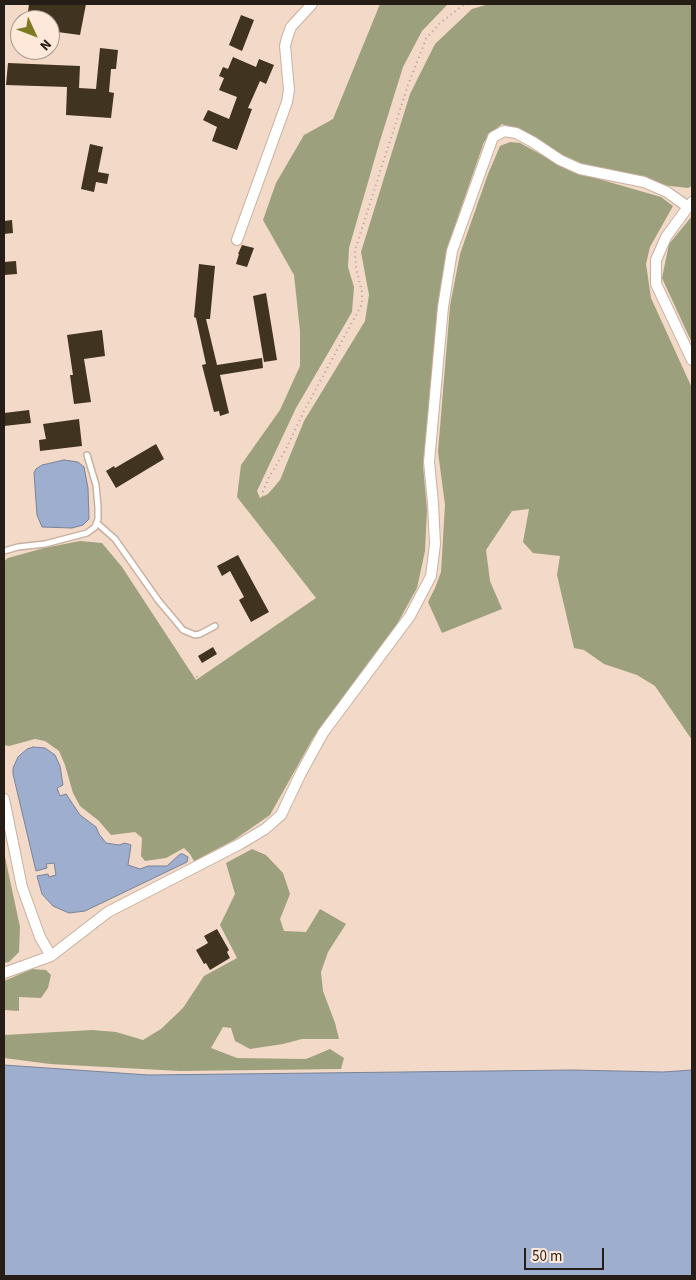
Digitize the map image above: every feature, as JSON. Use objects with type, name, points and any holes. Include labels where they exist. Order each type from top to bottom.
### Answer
[{"type":"street","points":[[237,240],[287,102],[289,90],[285,46],[287,38],[292,27],[312,4]]},
{"type":"street","points":[[4,973],[51,956],[108,912],[240,844],[265,829],[282,815],[301,773],[323,734],[410,616],[431,576],[435,544],[430,462],[443,307],[452,251],[493,137],[504,131],[516,133],[560,160],[580,169],[644,182],[690,205],[666,236],[656,260],[656,284],[692,360]]},
{"type":"street","points":[[4,799],[22,887],[40,936],[51,956]]},
{"type":"lane","points":[[4,551],[18,547],[45,544],[87,533],[95,527],[98,507],[96,485],[86,455]]},
{"type":"lane","points":[[97,523],[115,539],[158,600],[183,630],[195,635],[215,626]]},
{"type":"path","points":[[4,622],[205,679],[225,674],[254,661],[277,646],[323,608],[327,599],[326,593],[271,517],[262,494],[268,478],[286,449],[303,412],[362,304],[362,292],[356,268],[355,250],[408,85],[426,39],[439,24],[462,6],[470,4]]},
{"type":"green space","points":[[380,4],[448,4],[422,31],[403,67],[379,144],[349,248],[348,267],[354,287],[352,312],[296,408],[257,491],[260,498],[268,494],[280,480],[304,421],[365,321],[369,295],[361,252],[410,94],[435,44],[472,9],[489,4],[692,4],[692,186],[688,188],[662,185],[646,178],[581,164],[559,154],[520,130],[502,124],[491,133],[484,142],[446,251],[438,308],[423,465],[427,510],[425,551],[417,588],[397,624],[313,738],[270,815],[234,840],[194,861],[184,848],[166,858],[145,861],[141,856],[142,838],[135,832],[111,835],[99,821],[80,806],[73,793],[59,751],[45,741],[35,739],[9,746],[4,745],[4,561],[8,558],[44,548],[80,541],[102,543],[122,567],[196,680],[316,598],[237,497],[241,465],[280,410],[300,366],[300,331],[294,275],[263,220],[276,183],[304,135],[333,119]]},
{"type":"green space","points":[[510,142],[520,143],[571,171],[661,197],[673,206],[650,247],[646,264],[651,298],[692,388],[692,740],[655,686],[637,675],[604,664],[584,650],[574,648],[557,575],[560,556],[533,553],[523,542],[529,509],[512,511],[486,550],[490,581],[502,609],[442,633],[428,602],[441,572],[445,505],[438,452],[450,306],[460,254],[488,174],[500,146]]},
{"type":"green space","points":[[692,216],[692,343],[662,278],[669,244]]},
{"type":"green space","points":[[252,849],[266,855],[283,873],[290,894],[280,919],[284,931],[306,932],[320,909],[346,924],[328,952],[321,972],[323,991],[339,1039],[302,1039],[250,1049],[235,1041],[231,1028],[223,1027],[211,1048],[237,1058],[306,1059],[330,1049],[344,1058],[341,1069],[180,1071],[50,1064],[4,1058],[4,1035],[92,1030],[116,1032],[143,1040],[161,1029],[183,1008],[204,976],[237,958],[220,925],[235,894],[226,863]]},
{"type":"green space","points":[[4,852],[20,927],[19,952],[9,962],[4,963]]},
{"type":"green space","points":[[32,969],[46,970],[51,975],[48,988],[41,998],[19,997],[19,1011],[4,1010],[4,981]]},
{"type":"water","points":[[64,460],[78,462],[84,467],[88,488],[89,519],[83,525],[72,528],[42,527],[37,515],[34,473],[42,465]]},
{"type":"water","points":[[33,747],[45,748],[55,755],[60,766],[63,785],[57,788],[60,796],[66,794],[80,815],[96,827],[106,843],[119,845],[125,843],[131,845],[128,865],[140,869],[148,866],[167,866],[180,854],[188,857],[187,862],[85,911],[69,913],[53,906],[42,894],[37,876],[48,874],[49,877],[56,875],[54,863],[46,864],[47,868],[36,871],[13,774],[13,768],[18,757],[27,749]]},
{"type":"water","points":[[4,1065],[148,1075],[572,1070],[663,1072],[692,1070],[692,1276],[4,1276]]},
{"type":"building","points":[[29,4],[86,4],[80,35],[60,32],[60,10],[28,10]]},
{"type":"building","points":[[241,15],[254,20],[242,51],[229,45]]},
{"type":"building","points":[[100,48],[118,50],[116,69],[111,69],[109,92],[114,93],[111,118],[66,115],[67,87],[6,85],[8,63],[80,66],[79,88],[96,89]]},
{"type":"building","points":[[233,57],[256,67],[259,59],[274,65],[266,84],[260,81],[248,108],[252,109],[237,150],[212,141],[217,127],[203,120],[208,110],[229,119],[237,97],[219,90],[224,78],[219,76],[223,67],[228,69]]},
{"type":"building","points":[[90,144],[103,147],[98,172],[109,174],[107,184],[96,182],[94,192],[81,189]]},
{"type":"building","points":[[12,220],[13,233],[4,234],[4,221]]},
{"type":"building","points":[[242,245],[254,248],[247,267],[236,264]]},
{"type":"building","points":[[16,261],[17,274],[4,275],[4,262]]},
{"type":"building","points":[[199,264],[215,266],[210,319],[206,319],[217,365],[262,358],[263,368],[220,375],[229,413],[220,416],[219,411],[214,412],[202,365],[206,364],[196,318],[194,317]]},
{"type":"building","points":[[266,293],[277,360],[264,362],[253,296]]},
{"type":"building","points":[[102,330],[105,356],[84,359],[91,402],[74,404],[70,375],[73,375],[67,335]]},
{"type":"building","points":[[29,410],[31,423],[4,426],[4,413]]},
{"type":"building","points":[[79,419],[82,446],[40,451],[39,440],[46,439],[43,424]]},
{"type":"building","points":[[156,444],[164,459],[116,488],[106,471],[114,466],[115,468]]},
{"type":"building","points":[[238,555],[269,612],[251,622],[239,600],[244,597],[230,571],[222,576],[217,566]]},
{"type":"building","points":[[213,647],[217,654],[202,663],[198,656]]},
{"type":"building","points":[[217,929],[229,950],[227,952],[230,958],[210,970],[196,950],[208,943],[204,936]]}]
